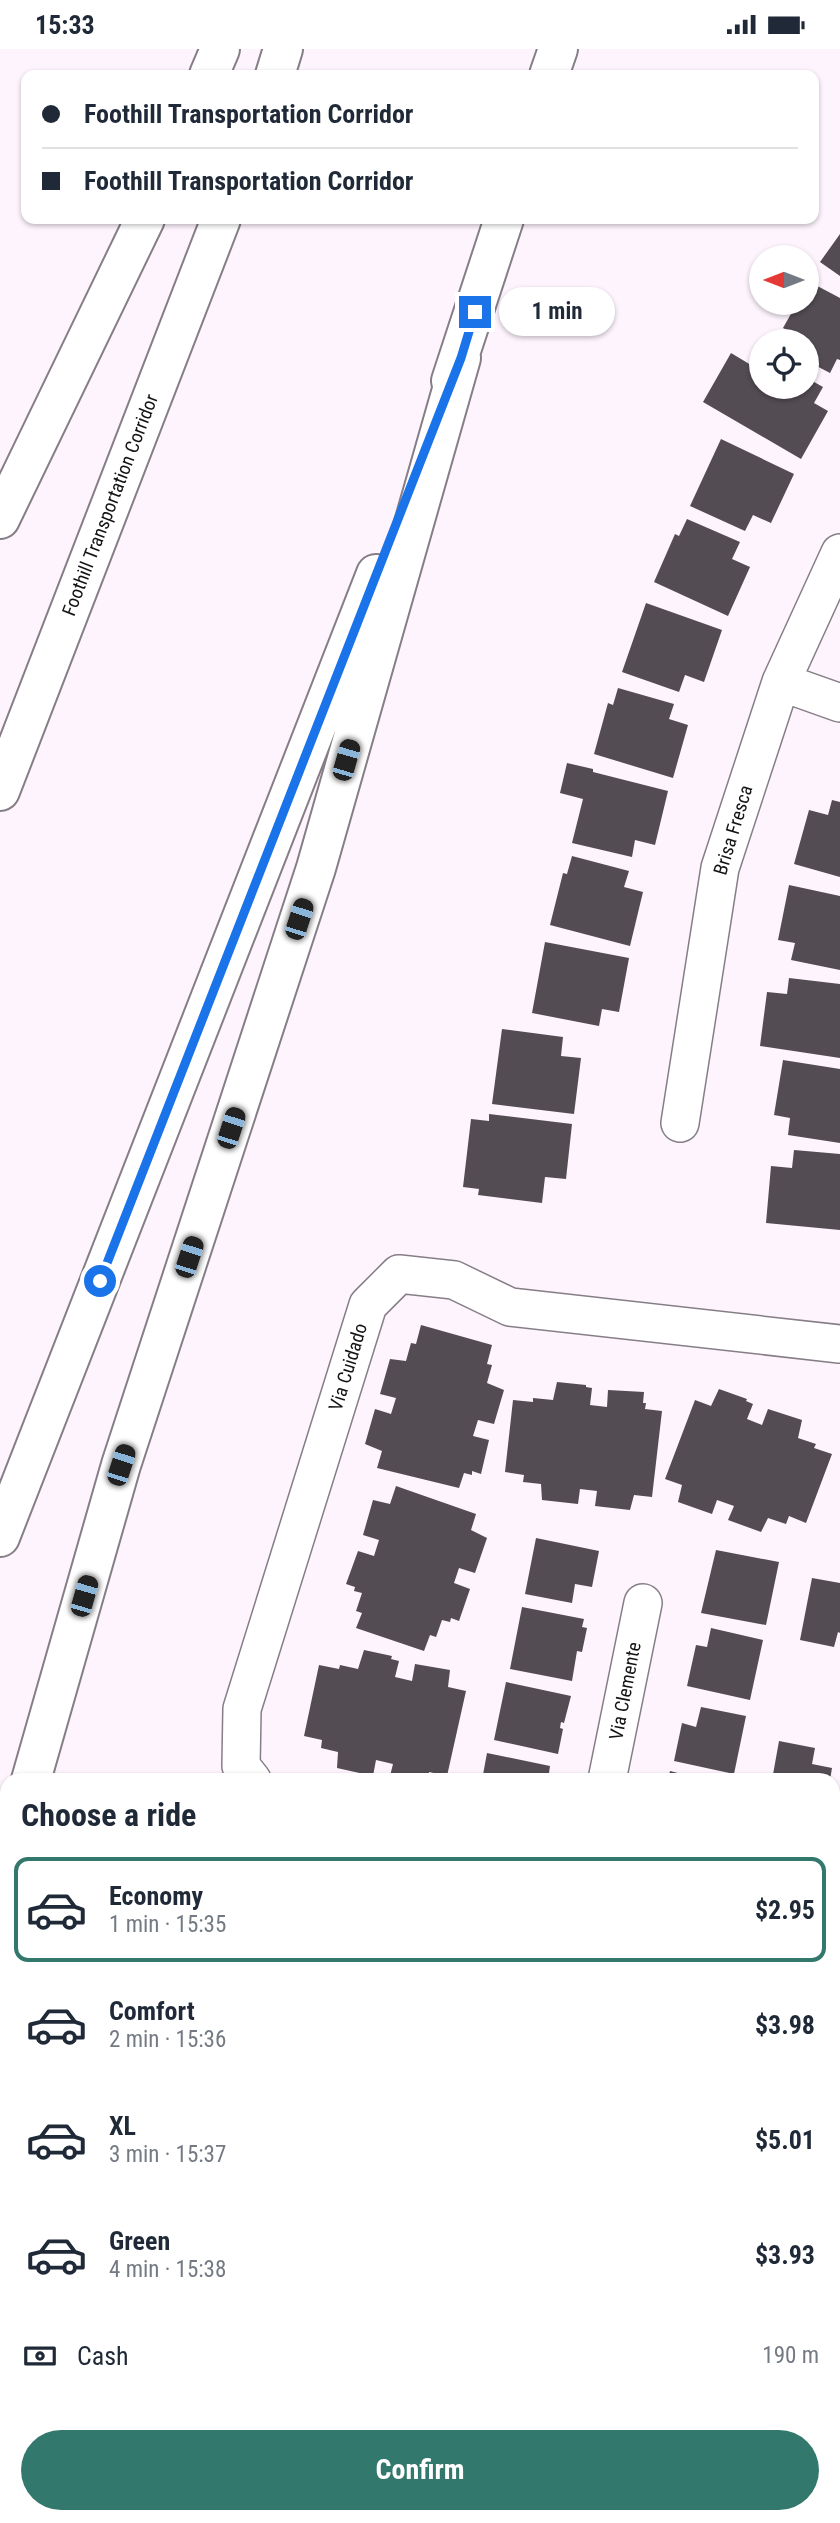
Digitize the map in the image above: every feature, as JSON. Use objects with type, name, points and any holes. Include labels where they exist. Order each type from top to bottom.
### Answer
[{"type":"highway","points":[[211,70],[220,49]]},
{"type":"highway","points":[[277,70],[283,49]]},
{"type":"highway","points":[[551,70],[558,49]]},
{"type":"highway","points":[[0,519],[143,224]]},
{"type":"highway","name":"Foothill Transportation Corridor","points":[[0,791],[219,224]]},
{"type":"highway","points":[[33,1773],[121,1465],[316,867],[461,358],[502,224]]},
{"type":"highway","points":[[0,1537],[461,358]]},
{"type":"street","name":"Brisa Fresca","points":[[680,1122],[720,868],[781,681],[840,553]]},
{"type":"street","points":[[781,681],[840,703]]},
{"type":"street","name":"Via Cuidado","points":[[246,1773],[241,1766],[242,1709],[368,1305],[400,1274],[454,1280],[510,1307],[840,1344]]},
{"type":"street","name":"Via Clemente","points":[[608,1773],[643,1603]]},
{"type":"building","points":[[840,234],[840,276],[820,262]]},
{"type":"building","points":[[819,287],[840,298],[840,360],[837,359],[830,373],[819,367],[819,329],[783,328],[790,315],[819,315]]},
{"type":"building","points":[[731,353],[749,364],[749,399],[816,399],[814,403],[828,411],[801,459],[703,402]]},
{"type":"building","points":[[721,439],[794,474],[771,523],[753,515],[745,531],[690,506]]},
{"type":"building","points":[[687,519],[740,542],[732,559],[750,567],[728,616],[654,582],[675,534],[679,536]]},
{"type":"building","points":[[646,603],[722,630],[704,682],[685,675],[679,692],[622,672]]},
{"type":"building","points":[[618,688],[674,704],[669,719],[688,725],[673,778],[594,754],[608,703],[613,705]]},
{"type":"building","points":[[567,763],[668,791],[655,845],[635,840],[632,857],[572,843],[583,799],[560,793]]},
{"type":"building","points":[[832,800],[840,802],[840,877],[794,864],[809,810],[828,815]]},
{"type":"building","points":[[572,856],[629,871],[624,887],[643,892],[630,946],[550,925],[563,873],[567,874]]},
{"type":"building","points":[[789,885],[840,896],[840,970],[791,960],[795,943],[778,940]]},
{"type":"building","points":[[545,942],[629,958],[619,1012],[602,1009],[599,1026],[532,1013]]},
{"type":"building","points":[[789,978],[840,984],[840,1058],[760,1046],[767,992],[787,994]]},
{"type":"building","points":[[502,1029],[563,1037],[561,1056],[581,1058],[574,1114],[492,1104]]},
{"type":"building","points":[[783,1060],[840,1069],[840,1143],[788,1135],[790,1118],[774,1115]]},
{"type":"building","points":[[489,1114],[572,1124],[566,1179],[545,1177],[542,1203],[478,1195],[479,1189],[463,1187],[471,1119],[489,1121]]},
{"type":"building","points":[[794,1150],[840,1154],[840,1230],[766,1223],[771,1166],[792,1168]]},
{"type":"building","points":[[421,1325],[492,1345],[487,1364],[492,1365],[487,1383],[504,1390],[494,1424],[478,1420],[473,1436],[489,1440],[481,1474],[472,1471],[472,1475],[464,1473],[459,1488],[377,1468],[382,1451],[365,1444],[375,1409],[391,1414],[396,1398],[380,1394],[390,1359],[406,1361],[411,1343],[416,1344]]},
{"type":"building","points":[[557,1382],[592,1388],[590,1405],[607,1407],[608,1390],[644,1392],[645,1409],[662,1411],[652,1497],[634,1495],[630,1510],[595,1506],[597,1491],[580,1489],[578,1504],[542,1500],[541,1484],[523,1482],[524,1475],[505,1472],[513,1400],[553,1400]]},
{"type":"building","points":[[719,1389],[747,1399],[746,1401],[753,1404],[747,1419],[762,1425],[768,1409],[802,1420],[798,1438],[816,1444],[814,1448],[832,1454],[806,1523],[789,1516],[786,1524],[768,1518],[761,1532],[728,1520],[734,1506],[717,1500],[712,1514],[678,1502],[682,1485],[665,1479],[695,1400],[711,1406]]},
{"type":"building","points":[[396,1486],[476,1514],[471,1530],[487,1538],[475,1573],[459,1568],[454,1583],[470,1589],[459,1621],[451,1618],[450,1622],[442,1620],[436,1637],[430,1635],[424,1651],[356,1628],[362,1613],[356,1611],[362,1593],[354,1591],[355,1587],[346,1584],[358,1551],[374,1556],[379,1540],[363,1535],[373,1500],[390,1504]]},
{"type":"building","points":[[536,1538],[599,1551],[592,1587],[575,1584],[572,1603],[525,1594]]},
{"type":"building","points":[[716,1550],[779,1562],[766,1625],[701,1613]]},
{"type":"building","points":[[812,1578],[840,1583],[840,1633],[838,1632],[834,1647],[800,1640]]},
{"type":"building","points":[[522,1607],[584,1619],[582,1627],[587,1628],[582,1652],[577,1651],[572,1681],[510,1669]]},
{"type":"building","points":[[711,1628],[763,1640],[750,1700],[687,1686],[696,1645],[707,1647]]},
{"type":"building","points":[[364,1650],[392,1656],[391,1659],[399,1661],[395,1677],[412,1681],[415,1664],[450,1670],[448,1687],[466,1691],[448,1773],[391,1773],[393,1764],[376,1760],[374,1773],[337,1768],[338,1752],[321,1748],[322,1740],[304,1736],[319,1665],[339,1669],[340,1665],[358,1669]]},
{"type":"building","points":[[506,1682],[571,1696],[564,1723],[561,1722],[560,1728],[563,1729],[558,1754],[494,1740]]},
{"type":"building","points":[[701,1707],[746,1716],[734,1773],[674,1761],[682,1723],[696,1727]]},
{"type":"building","points":[[779,1741],[815,1748],[812,1764],[832,1768],[831,1773],[773,1773]]},
{"type":"building","points":[[487,1753],[550,1766],[549,1773],[483,1773]]},
{"type":"route","points":[[100,1281],[461,358],[475,312]]}]
